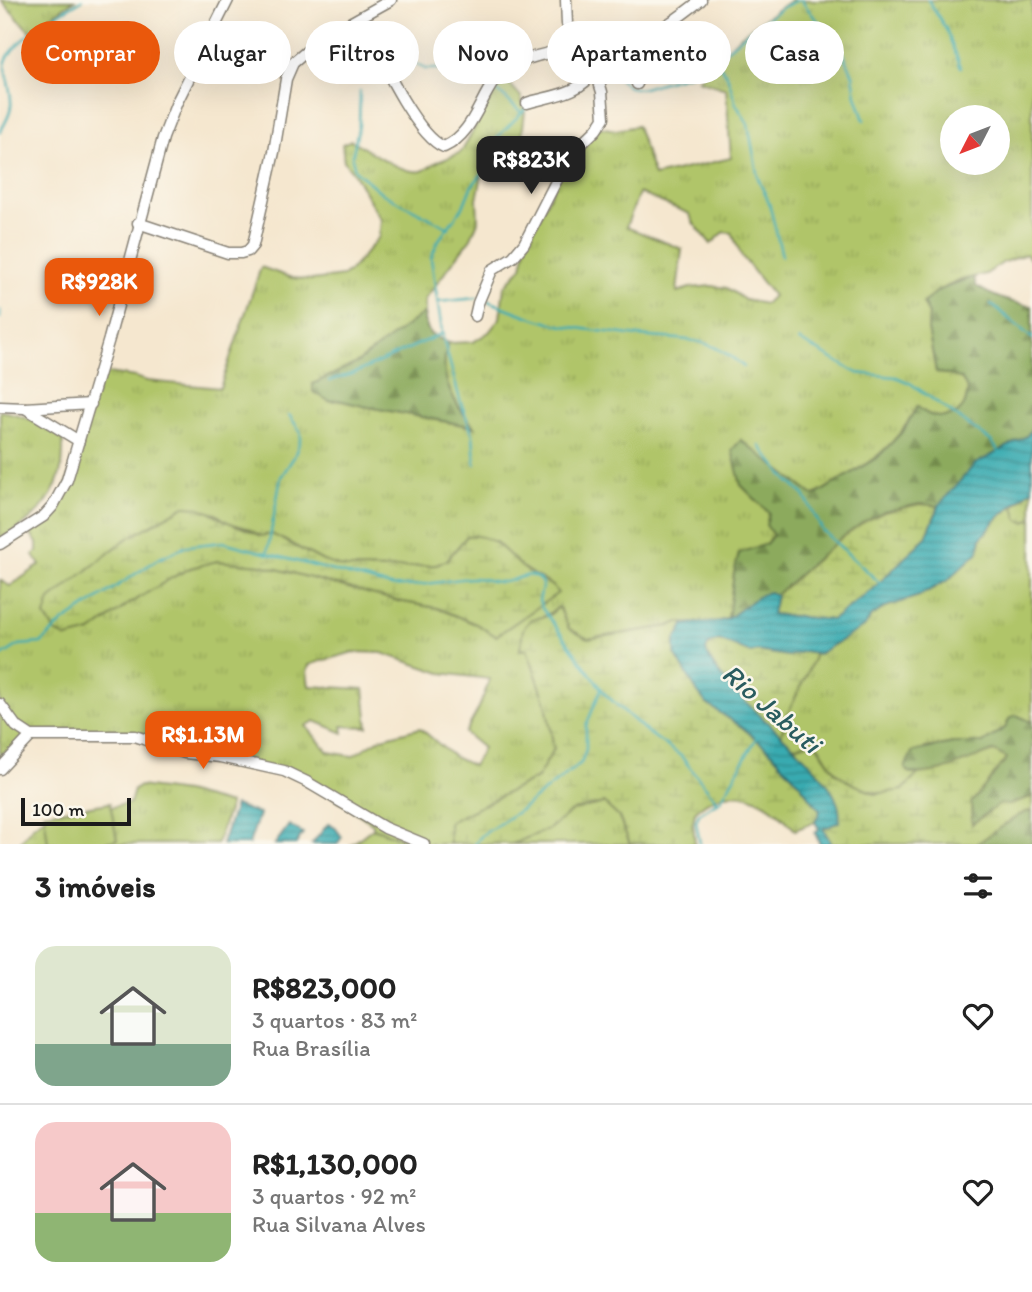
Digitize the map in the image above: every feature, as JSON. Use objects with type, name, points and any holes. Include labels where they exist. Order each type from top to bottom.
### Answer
[{"type":"street","points":[[0,544],[38,521],[53,506],[67,480],[91,404],[163,138],[177,102],[228,0]]},
{"type":"street","points":[[138,223],[228,253],[248,251],[253,245],[262,210],[286,79],[293,63],[321,39],[391,0]]},
{"type":"street","points":[[566,0],[567,21]]},
{"type":"street","points":[[672,21],[701,0]]},
{"type":"street","points":[[360,18],[417,121],[437,144],[444,146],[453,142],[468,127],[498,75],[508,68],[547,55]]},
{"type":"street","points":[[527,103],[575,89],[583,84]]},
{"type":"street","points":[[475,316],[492,270],[513,257],[524,244],[569,156],[596,130],[604,118],[599,84]]},
{"type":"street","points":[[0,407],[91,404]]},
{"type":"street","points":[[58,428],[63,405]]},
{"type":"street","points":[[25,408],[79,441]]},
{"type":"street","points":[[0,704],[16,726],[31,736],[135,736],[185,754],[220,757],[284,771],[385,828],[424,844]]},
{"type":"street","points":[[0,769],[31,736]]},
{"type":"green space","points":[[1,0],[75,0],[44,21],[21,22]]},
{"type":"green space","points":[[791,0],[1032,0],[1032,261],[1026,254],[1004,262],[986,274],[961,280],[939,290],[924,303],[929,314],[928,329],[936,372],[961,378],[968,390],[965,403],[958,412],[953,416],[940,418],[917,407],[907,424],[885,450],[813,496],[741,440],[741,485],[769,513],[773,534],[766,544],[734,573],[728,619],[704,623],[679,622],[670,626],[588,639],[569,629],[559,607],[543,617],[520,650],[527,649],[546,703],[554,749],[537,778],[449,822],[450,844],[415,844],[373,828],[373,824],[308,780],[131,734],[25,736],[0,762],[0,580],[10,586],[40,565],[33,555],[37,551],[37,543],[29,532],[47,517],[62,498],[102,372],[147,381],[220,388],[261,267],[292,278],[312,280],[343,276],[379,237],[381,220],[344,161],[342,144],[351,140],[396,166],[422,171],[462,151],[499,84],[510,84],[521,97],[525,111],[522,135],[505,154],[484,166],[477,199],[478,221],[471,238],[425,299],[425,312],[357,363],[313,384],[329,401],[338,400],[473,427],[449,388],[444,366],[449,343],[473,342],[489,332],[500,318],[504,287],[522,267],[527,242],[562,171],[599,127],[616,130],[637,126],[654,176],[731,158],[726,89],[710,84],[731,84],[731,45],[745,32],[745,84],[844,84],[844,21],[761,21]],"holes":[[[639,193],[690,214],[692,221],[711,244],[724,232],[732,233],[741,255],[773,296],[765,304],[745,300],[727,288],[712,286],[677,292],[682,249],[626,227]],[[185,506],[216,514],[229,523],[247,528],[261,536],[284,540],[323,561],[344,568],[385,569],[436,565],[447,560],[467,536],[496,542],[521,567],[553,586],[496,636],[476,624],[437,608],[398,601],[262,565],[216,561],[190,568],[173,577],[127,605],[91,632],[95,564],[125,540]],[[353,652],[382,653],[441,673],[490,679],[478,710],[465,733],[483,748],[473,766],[454,757],[420,728],[382,738],[352,756],[328,752],[306,726],[315,721],[343,733],[342,726],[368,727],[364,689],[309,686],[307,672],[309,665]]]},
{"type":"green space","points":[[974,277],[976,286],[989,294],[1032,306],[1032,428],[1027,436],[975,464],[939,506],[920,504],[884,512],[821,555],[776,595],[769,592],[753,600],[728,619],[739,553],[766,544],[773,535],[766,525],[769,513],[741,485],[732,450],[741,440],[814,496],[878,457],[904,430],[917,406],[933,416],[947,417],[958,412],[965,403],[968,390],[961,378],[936,372],[928,329],[929,314],[923,303],[939,290]]},
{"type":"green space","points":[[425,312],[424,320],[430,334],[449,343],[444,366],[449,388],[460,409],[475,427],[338,400],[329,401],[313,392],[313,384],[357,363]]},
{"type":"green space","points":[[0,411],[40,423],[62,435],[63,453],[57,484],[50,498],[29,520],[0,539]]},
{"type":"green space","points":[[1032,489],[1032,519],[1025,522],[1018,520],[1014,506]]},
{"type":"green space","points":[[920,504],[939,506],[926,537],[874,588],[832,620],[772,614],[776,595],[840,539],[862,523],[884,512]]},
{"type":"green space","points":[[1014,505],[1017,517],[1025,522],[1032,519],[1032,722],[1016,715],[1009,719],[1006,727],[983,743],[953,743],[925,748],[908,772],[918,774],[909,785],[903,790],[886,793],[859,787],[843,778],[815,742],[794,747],[781,736],[815,653],[819,654],[864,626],[871,616],[888,606],[919,596],[948,580],[978,552],[981,538],[997,519]]},
{"type":"green space","points":[[185,506],[202,509],[261,536],[272,534],[323,561],[344,568],[385,569],[437,565],[447,560],[467,536],[476,536],[498,545],[522,567],[558,593],[496,636],[476,624],[437,608],[398,601],[262,565],[217,561],[190,568],[173,577],[127,605],[91,632],[67,638],[55,632],[45,616],[50,600],[125,540]]},
{"type":"green space","points":[[559,607],[569,629],[588,639],[670,626],[679,622],[685,624],[675,641],[675,654],[707,704],[743,728],[770,751],[820,811],[815,822],[795,830],[761,801],[736,794],[722,796],[695,812],[695,844],[630,844],[619,817],[604,803],[573,810],[549,829],[512,844],[450,844],[449,822],[537,778],[554,749],[546,703],[527,649],[520,650],[523,629],[531,619],[548,616]]},
{"type":"green space","points":[[719,640],[751,653],[757,651],[788,656],[805,651],[815,653],[781,736],[738,696],[710,662],[705,650],[709,644]]},
{"type":"green space","points":[[1016,715],[1032,722],[1032,797],[991,810],[972,824],[971,803],[1006,759],[993,751],[941,771],[919,774],[908,772],[905,768],[912,752],[953,743],[983,743],[1006,727],[1009,719]]},
{"type":"green space","points":[[814,741],[835,772],[847,781],[875,794],[903,790],[918,774],[940,771],[994,751],[1007,758],[971,803],[972,824],[1000,804],[1010,804],[1032,797],[1032,810],[1019,815],[976,844],[832,844],[823,829],[824,781],[794,747]]},
{"type":"green space","points":[[140,786],[185,792],[230,804],[217,844],[19,844],[33,826],[44,818],[91,812],[130,803],[134,790]]},
{"type":"green space","points":[[110,803],[117,840],[95,844],[48,844],[44,813]]},
{"type":"green space","points":[[604,803],[619,817],[630,844],[512,844],[549,829],[573,810]]},
{"type":"green space","points":[[1032,810],[1032,844],[976,844],[1019,815]]},
{"type":"green space","points":[[373,828],[415,844],[352,844]]},
{"type":"water","points":[[1032,428],[1032,489],[997,519],[981,538],[978,552],[948,580],[919,596],[888,606],[871,616],[865,626],[818,654],[805,651],[788,656],[757,651],[751,653],[719,640],[709,644],[706,650],[716,670],[806,759],[825,781],[837,802],[839,822],[823,829],[832,844],[820,844],[815,833],[819,829],[815,822],[820,811],[770,751],[743,728],[707,704],[675,654],[675,641],[684,625],[727,619],[769,592],[776,595],[772,614],[832,620],[874,588],[926,537],[940,504],[975,464],[1027,436]]},
{"type":"water","points":[[235,805],[259,814],[249,844],[222,844]]},
{"type":"water","points":[[328,824],[334,826],[342,837],[337,844],[312,844]]},
{"type":"water","points":[[289,825],[303,833],[296,844],[275,844]]},
{"type":"waterway","points":[[0,132],[11,108],[5,68],[8,57],[25,37],[82,0]]},
{"type":"waterway","points":[[731,46],[783,7],[798,0]]},
{"type":"waterway","points":[[801,0],[815,18],[837,38],[853,75],[864,120]]},
{"type":"waterway","points":[[928,0],[946,29],[961,67]]},
{"type":"waterway","points":[[419,66],[425,69],[465,74],[480,86],[486,87]]},
{"type":"waterway","points":[[625,84],[640,89],[657,84]]},
{"type":"waterway","points":[[730,84],[736,104],[748,124],[758,178],[769,203],[782,256]]},
{"type":"waterway","points":[[493,87],[521,112]]},
{"type":"waterway","points":[[360,91],[359,124],[352,158],[355,170],[383,194],[449,228]]},
{"type":"waterway","points":[[475,464],[473,435],[443,338],[431,258],[438,241],[463,207],[471,187],[486,169],[498,137],[528,106]]},
{"type":"waterway","points":[[438,302],[477,298]]},
{"type":"waterway","points":[[483,299],[554,324],[707,344],[731,356],[744,367]]},
{"type":"waterway","points":[[991,304],[1032,338]]},
{"type":"waterway","points":[[0,310],[0,318]]},
{"type":"waterway","points":[[329,381],[355,373],[443,333]]},
{"type":"waterway","points":[[799,340],[857,373],[896,377],[910,383],[991,441],[999,452]]},
{"type":"waterway","points":[[267,554],[281,477],[294,457],[301,438],[300,431],[289,415]]},
{"type":"waterway","points":[[760,446],[786,479],[804,495],[823,531],[881,584]]},
{"type":"waterway","points":[[0,657],[19,645],[41,643],[63,622],[158,559],[187,546],[223,542],[391,586],[471,578],[504,582],[534,576],[543,583],[539,601],[542,608],[606,695],[647,732],[681,756],[718,803]]},
{"type":"waterway","points":[[475,844],[482,835],[519,811],[581,763],[586,749],[586,726],[601,689]]},
{"type":"waterway","points":[[700,844],[696,822],[699,814],[721,800],[757,737]]},
{"type":"water label","name":"Rio Jabuti","points":[[772,708]]}]
